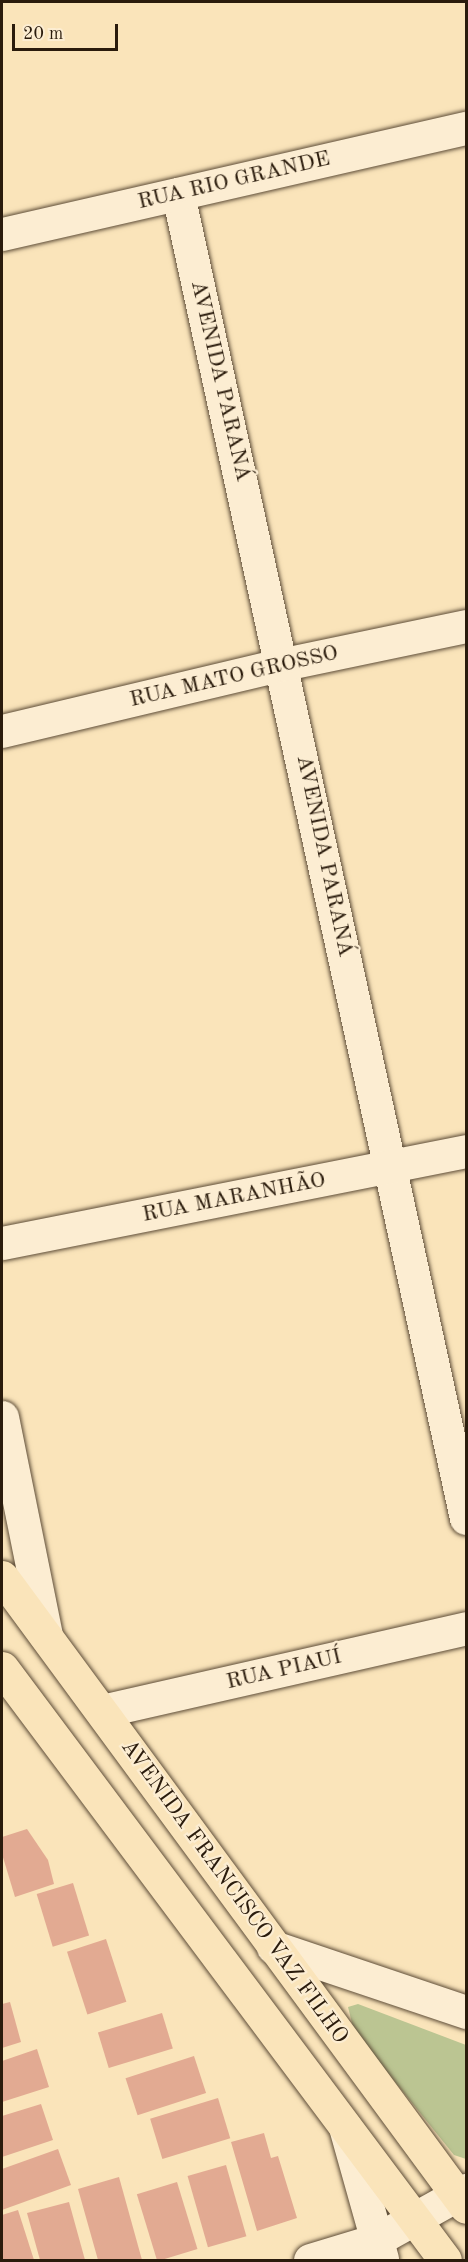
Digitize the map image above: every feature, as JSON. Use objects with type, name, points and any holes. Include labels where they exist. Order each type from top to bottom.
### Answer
[{"type":"main road","name":"AVENIDA FRANCISCO VAZ FILHO","points":[[2,1577],[273,1947],[463,2197]]},
{"type":"main road","points":[[2,1668],[445,2260]]},
{"type":"street","name":"RUA RIO GRANDE","points":[[2,234],[466,128]]},
{"type":"street","name":"AVENIDA PARANÁ","points":[[178,194],[284,664],[389,1168],[466,1518]]},
{"type":"street","name":"RUA MATO GROSSO","points":[[2,731],[284,664],[466,627]]},
{"type":"street","name":"RUA MARANHÃO","points":[[2,1243],[466,1151]]},
{"type":"street","points":[[2,1417],[46,1636]]},
{"type":"street","name":"RUA PIAUÍ","points":[[102,1711],[466,1628]]},
{"type":"street","points":[[273,1947],[466,2012]]},
{"type":"street","points":[[343,2122],[380,2250]]},
{"type":"street","points":[[326,2259],[380,2250],[415,2218],[463,2197]]},
{"type":"green space","points":[[358,2004],[466,2045],[466,2159],[454,2155],[354,2031],[348,2007]]},
{"type":"building","points":[[27,1829],[48,1860],[54,1884],[15,1897],[2,1854],[2,1837]]},
{"type":"building","points":[[73,1883],[89,1936],[53,1947],[37,1894]]},
{"type":"building","points":[[106,1939],[126,2002],[87,2014],[67,1952]]},
{"type":"building","points":[[10,2002],[21,2042],[2,2048],[2,2004]]},
{"type":"building","points":[[162,2013],[173,2048],[109,2068],[98,2033]]},
{"type":"building","points":[[37,2049],[49,2087],[2,2102],[2,2061]]},
{"type":"building","points":[[194,2056],[206,2093],[138,2115],[126,2078]]},
{"type":"building","points":[[218,2098],[230,2138],[162,2159],[150,2119]]},
{"type":"building","points":[[41,2104],[53,2140],[2,2157],[2,2116]]},
{"type":"building","points":[[264,2133],[271,2158],[278,2156],[297,2218],[257,2231],[231,2142]]},
{"type":"building","points":[[58,2149],[71,2185],[2,2210],[2,2169]]},
{"type":"building","points":[[226,2165],[246,2236],[208,2247],[188,2176]]},
{"type":"building","points":[[119,2177],[142,2260],[98,2260],[78,2189]]},
{"type":"building","points":[[177,2182],[197,2249],[157,2260],[137,2194]]},
{"type":"building","points":[[69,2202],[85,2260],[40,2260],[27,2213]]},
{"type":"building","points":[[18,2210],[34,2260],[2,2260],[2,2215]]}]
